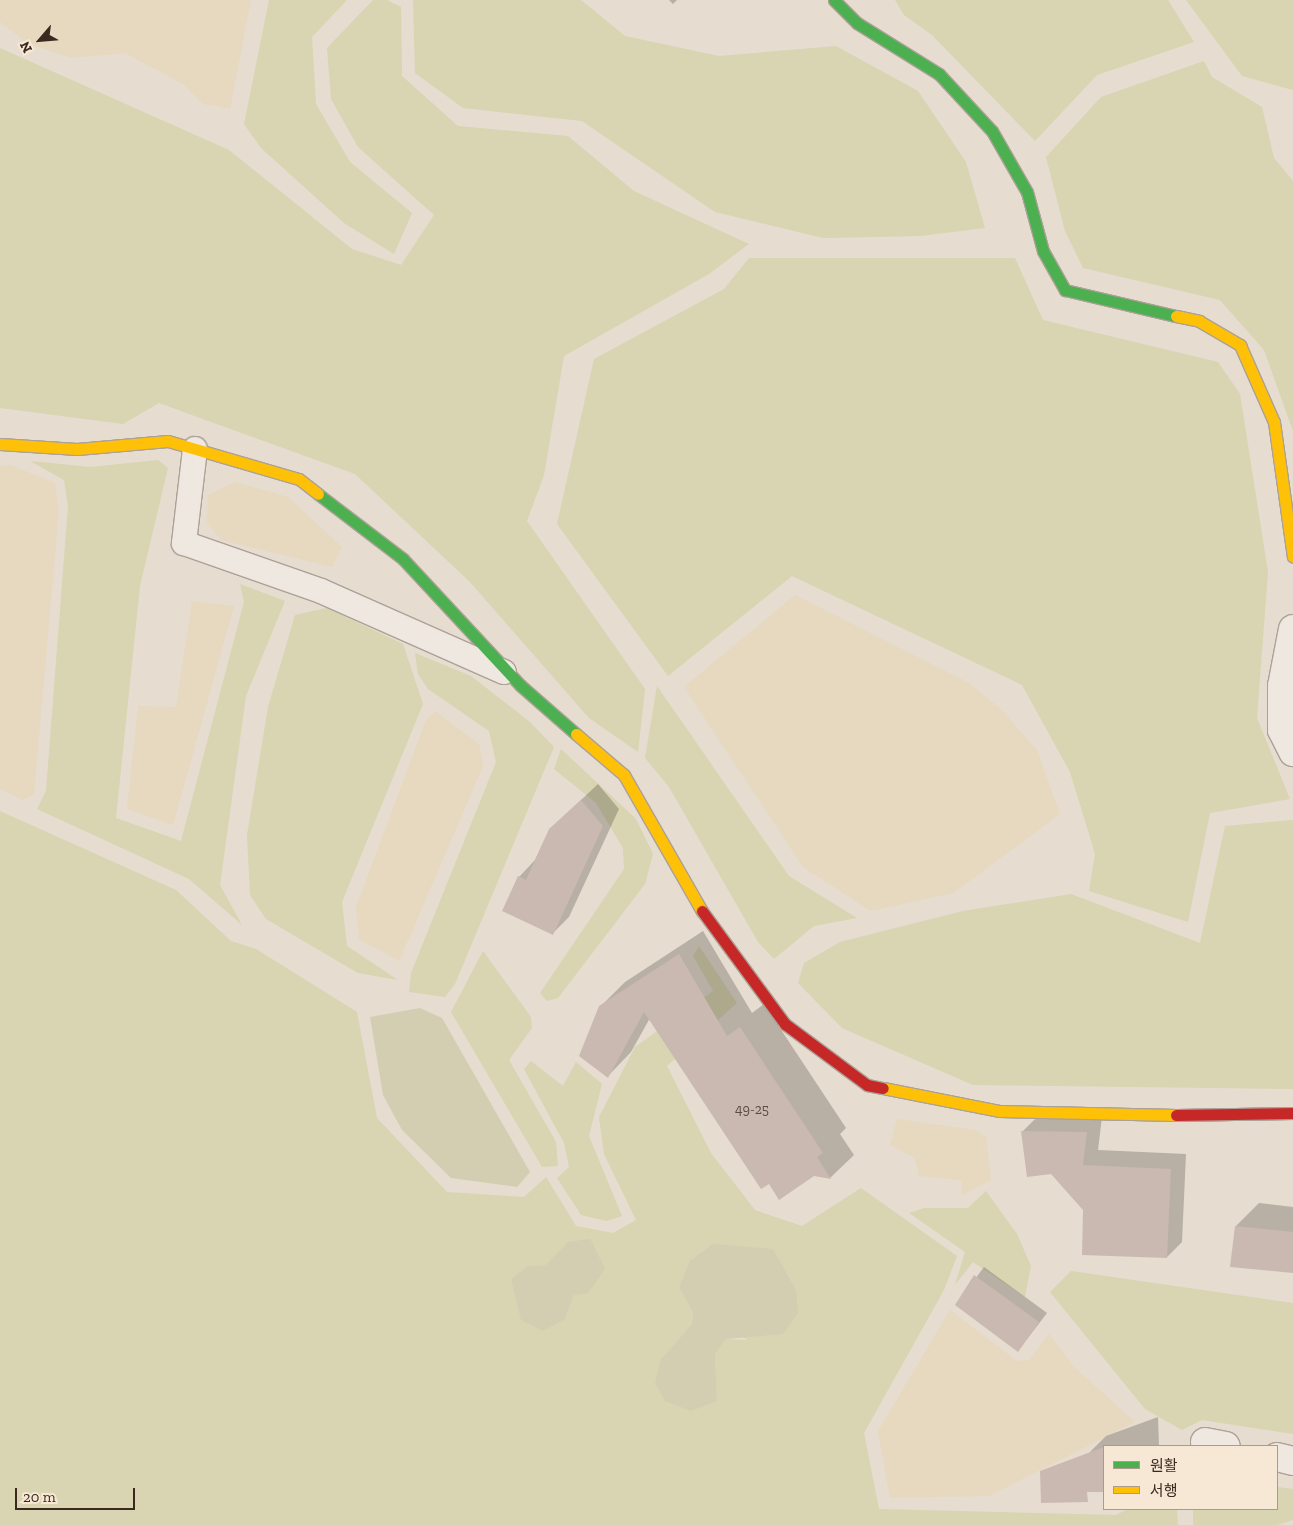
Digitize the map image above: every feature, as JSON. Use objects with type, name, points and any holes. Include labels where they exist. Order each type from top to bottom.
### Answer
[{"type":"street","points":[[834,0],[857,23],[939,74],[992,131],[1026,192],[1043,250],[1066,290],[1199,321],[1240,345],[1274,422],[1293,557]]},
{"type":"street","points":[[0,444],[77,449],[168,441],[299,479],[402,559],[512,676],[624,775],[709,923],[785,1024],[867,1085],[999,1111],[1135,1116],[1293,1113]]},
{"type":"street","points":[[1293,629],[1282,695],[1282,730],[1293,752]]},
{"type":"street","points":[[1278,1457],[1293,1461]]},
{"type":"lane","points":[[195,449],[184,543],[321,592],[512,676]]},
{"type":"shaded area","points":[[0,0],[251,0],[230,109],[203,104],[183,84],[125,53],[72,58],[29,44],[0,22]]},
{"type":"shaded area","points":[[269,0],[347,0],[312,37],[316,104],[350,162],[412,213],[394,254],[344,223],[261,148],[244,124]]},
{"type":"shaded area","points":[[373,0],[387,0],[401,7],[402,76],[458,126],[568,136],[634,191],[749,244],[709,274],[564,356],[544,475],[527,521],[645,689],[638,752],[589,718],[469,581],[355,474],[159,403],[123,424],[0,408],[0,48],[229,150],[352,249],[401,265],[434,215],[358,147],[331,99],[327,48]]},
{"type":"shaded area","points":[[413,0],[581,0],[625,36],[719,56],[836,46],[918,91],[966,162],[985,228],[920,236],[823,238],[715,212],[582,121],[463,108],[415,73]]},
{"type":"shaded area","points":[[895,0],[1168,0],[1194,42],[1097,75],[1035,141],[932,35],[904,15]]},
{"type":"shaded area","points":[[1186,0],[1293,0],[1293,90],[1242,76]]},
{"type":"shaded area","points":[[1204,61],[1212,77],[1262,107],[1274,158],[1293,181],[1293,431],[1264,350],[1220,300],[1083,268],[1065,231],[1046,157],[1101,97]]},
{"type":"shaded area","points":[[749,258],[1015,258],[1043,320],[1218,362],[1240,394],[1268,572],[1257,718],[1290,799],[1210,813],[1188,922],[1089,891],[1095,854],[1070,772],[1022,685],[792,576],[668,676],[557,524],[594,359],[724,289]]},
{"type":"shaded area","points":[[158,460],[168,468],[140,586],[116,818],[181,841],[244,602],[240,584],[285,601],[246,696],[220,885],[242,925],[189,879],[37,809],[46,791],[68,506],[64,480],[30,461],[91,467]]},
{"type":"shaded area","points":[[10,465],[55,483],[59,510],[34,794],[22,800],[0,789],[0,466]]},
{"type":"shaded area","points":[[235,482],[288,497],[342,547],[332,567],[221,540],[207,522],[208,495]]},
{"type":"shaded area","points":[[795,595],[969,683],[1003,711],[1037,750],[1060,814],[953,893],[871,911],[803,867],[684,687]]},
{"type":"shaded area","points":[[192,601],[234,606],[173,825],[127,809],[138,706],[176,707]]},
{"type":"shaded area","points":[[327,608],[403,644],[423,704],[342,902],[347,946],[398,980],[358,973],[266,919],[250,895],[247,835],[268,707],[295,615]]},
{"type":"shaded area","points":[[415,653],[471,676],[530,722],[554,747],[455,984],[445,997],[409,992],[411,973],[496,762],[489,731],[428,689],[418,674]]},
{"type":"shaded area","points":[[657,686],[789,876],[857,918],[814,926],[774,959],[758,942],[669,787],[645,758]]},
{"type":"shaded area","points":[[435,711],[479,744],[483,766],[399,961],[359,939],[356,907],[426,720]]},
{"type":"shaded area","points":[[561,749],[636,819],[653,854],[645,884],[558,998],[547,1001],[540,993],[624,869],[623,848],[596,803],[554,769]]},
{"type":"shaded area","points":[[0,811],[176,890],[231,941],[256,949],[357,1012],[377,1118],[447,1192],[524,1197],[546,1177],[576,1226],[613,1233],[636,1220],[604,1154],[599,1117],[635,1047],[713,991],[693,956],[699,946],[737,1003],[667,1066],[711,1153],[755,1210],[802,1226],[861,1188],[957,1256],[944,1290],[864,1433],[879,1509],[1116,1515],[1126,1510],[1177,1510],[1178,1525],[0,1525]],"holes":[[[546,1265],[574,1295],[565,1319],[528,1266]],[[679,1288],[747,1340],[726,1339],[715,1354],[717,1401],[661,1359],[692,1324],[693,1312]]]},
{"type":"shaded area","points":[[1293,820],[1293,1089],[973,1085],[842,1028],[798,983],[804,963],[840,942],[963,911],[1071,894],[1200,943],[1225,826]]},
{"type":"shaded area","points":[[483,951],[531,1017],[532,1028],[509,1060],[556,1142],[558,1166],[542,1167],[451,1012]]},
{"type":"shaded area","points":[[420,1008],[442,1018],[530,1172],[517,1187],[451,1178],[402,1130],[383,1095],[370,1017]]},
{"type":"shaded area","points":[[531,1061],[563,1086],[576,1062],[602,1084],[589,1136],[622,1216],[607,1221],[581,1215],[557,1178],[569,1167],[564,1143],[524,1069]]},
{"type":"shaded area","points":[[897,1119],[976,1130],[986,1137],[991,1180],[962,1195],[961,1180],[919,1176],[915,1158],[890,1145]]},
{"type":"shaded area","points":[[986,1191],[1017,1234],[1031,1266],[1025,1297],[973,1262],[955,1285],[965,1252],[909,1213],[924,1208],[968,1208]]},
{"type":"shaded area","points":[[590,1239],[605,1269],[588,1293],[574,1295],[565,1319],[543,1331],[521,1320],[511,1279],[528,1266],[546,1265],[568,1242]]},
{"type":"shaded area","points":[[713,1244],[773,1249],[796,1290],[798,1313],[783,1334],[726,1339],[715,1354],[717,1401],[691,1411],[665,1401],[655,1383],[661,1359],[692,1324],[693,1312],[679,1288],[690,1261]]},
{"type":"shaded area","points":[[1071,1271],[1293,1303],[1293,1434],[1202,1420],[1182,1430],[1145,1409],[1050,1292]]},
{"type":"shaded area","points":[[950,1310],[1017,1361],[1029,1360],[1049,1334],[1073,1366],[1135,1422],[989,1496],[890,1498],[878,1431]]},
{"type":"shaded area","points":[[1278,1487],[1293,1489],[1293,1520],[1277,1525],[1193,1525],[1193,1510],[1278,1510]]},
{"type":"building","points":[[581,800],[603,826],[553,935],[502,911],[518,876],[526,880],[549,829]]},
{"type":"building","points":[[679,954],[727,1036],[740,1027],[823,1153],[817,1157],[831,1179],[814,1176],[779,1200],[769,1184],[761,1189],[644,1012],[608,1078],[579,1056],[599,1006]]},
{"type":"building","points":[[1021,1131],[1087,1132],[1083,1165],[1171,1169],[1167,1258],[1082,1255],[1083,1210],[1051,1174],[1027,1177]]},
{"type":"building","points":[[1235,1226],[1293,1232],[1293,1273],[1230,1267]]},
{"type":"building","points":[[974,1275],[1039,1322],[1018,1352],[955,1305]]},
{"type":"building","points":[[1103,1447],[1103,1492],[1087,1492],[1088,1502],[1041,1503],[1040,1471]]},
{"type":"traffic: fast","points":[[834,0],[857,23],[939,74],[992,131],[1027,192],[1043,251],[1065,290],[1176,316]]},
{"type":"traffic: fast","points":[[318,494],[403,559],[520,685],[576,734]]},
{"type":"traffic: slow","points":[[1176,316],[1199,321],[1240,345],[1274,422],[1293,557]]},
{"type":"traffic: slow","points":[[0,444],[77,449],[168,441],[299,479],[318,494]]},
{"type":"traffic: slow","points":[[576,734],[624,775],[702,911]]},
{"type":"traffic: slow","points":[[883,1088],[999,1111],[1176,1115]]},
{"type":"traffic: jam","points":[[702,911],[785,1024],[867,1085],[883,1088]]},
{"type":"traffic: jam","points":[[1176,1115],[1293,1113]]}]
